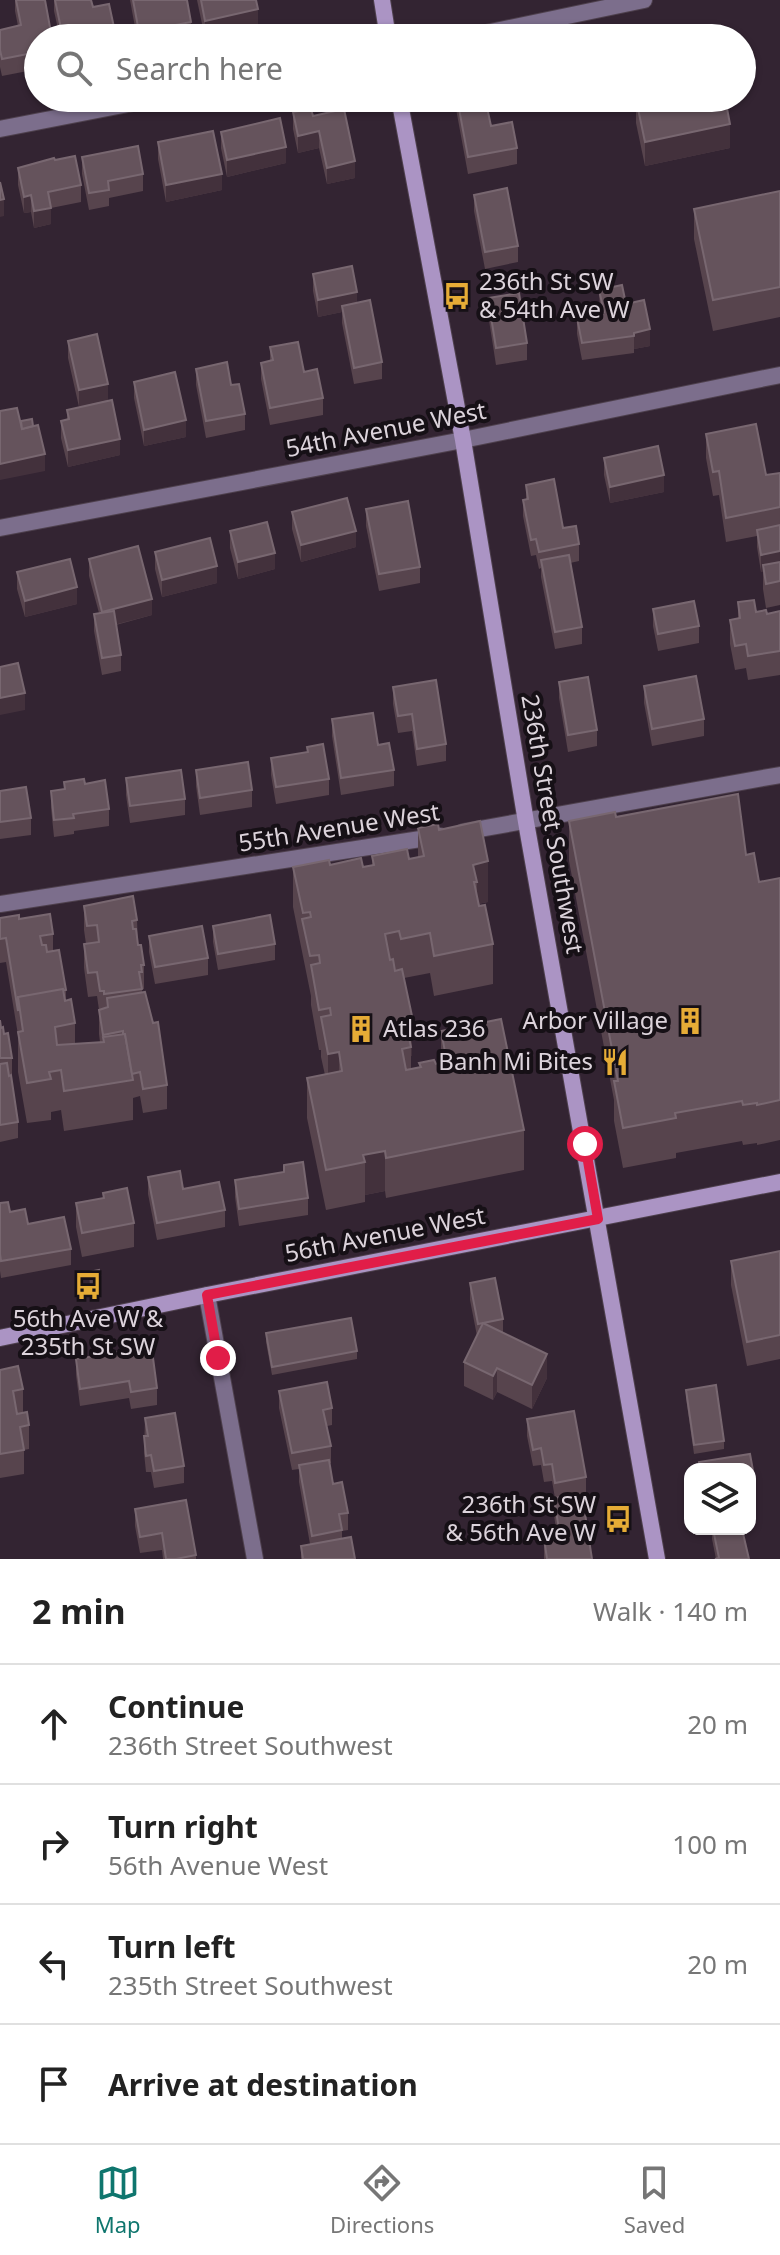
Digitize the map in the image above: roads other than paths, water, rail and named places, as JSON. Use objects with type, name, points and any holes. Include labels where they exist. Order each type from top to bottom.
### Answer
[{"type":"main road","points":[[382,0],[386,24]]},
{"type":"main road","name":"236th Street Southwest","points":[[402,112],[463,440],[526,822],[657,1559]]},
{"type":"main road","name":"56th Avenue West","points":[[0,1338],[780,1182]]},
{"type":"street","points":[[529,24],[644,0]]},
{"type":"street","points":[[0,129],[87,112]]},
{"type":"street","name":"54th Avenue West","points":[[0,528],[463,440],[780,375]]},
{"type":"street","name":"55th Avenue West","points":[[0,904],[526,822],[780,775]]},
{"type":"street","points":[[207,1295],[255,1559]]},
{"type":"place","name":"236th St SW & 54th Ave W","points":[[457,296]]},
{"type":"place","name":"Arbor Village","points":[[690,1021]]},
{"type":"place","name":"Atlas 236","points":[[361,1029]]},
{"type":"place","name":"Banh Mi Bites","points":[[615,1062]]},
{"type":"place","name":"56th Ave W & 235th St SW","points":[[88,1286]]},
{"type":"place","name":"236th St SW & 56th Ave W","points":[[618,1519]]}]
